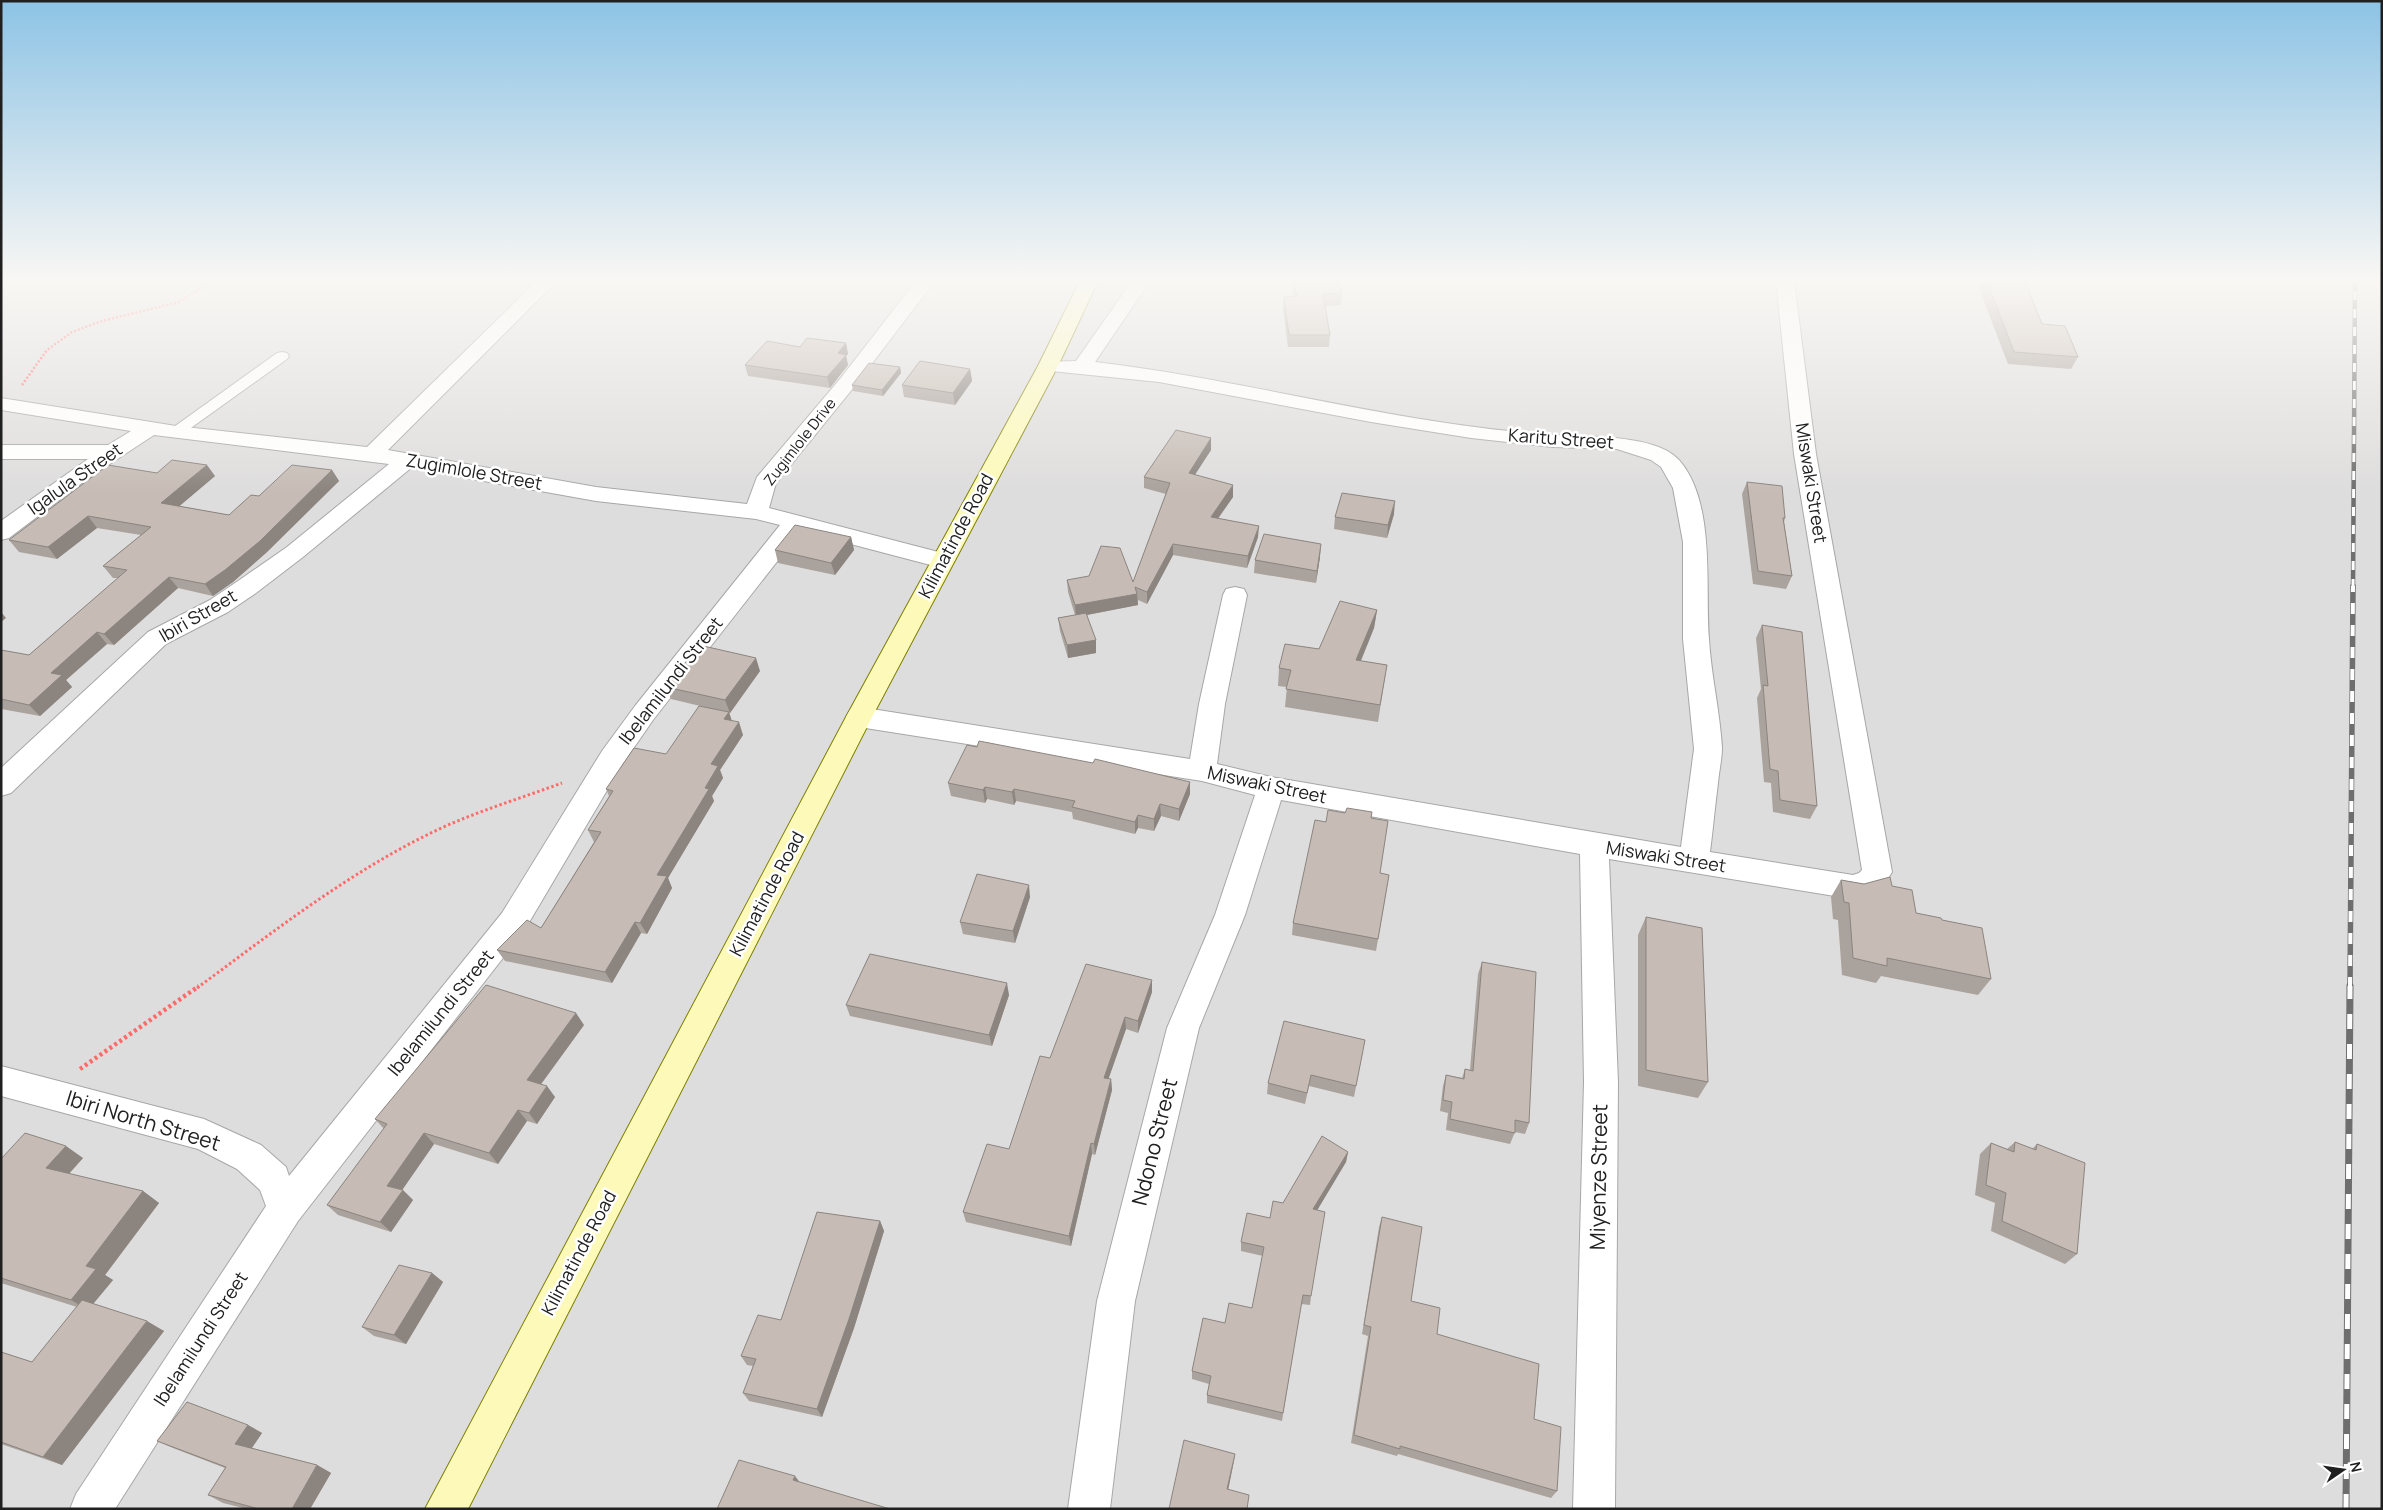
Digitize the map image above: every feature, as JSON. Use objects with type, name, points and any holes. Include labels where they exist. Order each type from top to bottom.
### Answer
[{"type":"main road","name":"Kilimatinde Road","points":[[446,1509],[942,560],[1055,351]]},
{"type":"street","points":[[372,454],[476,351]]},
{"type":"street","name":"Zugimlole Drive","points":[[756,512],[765,482],[871,351]]},
{"type":"street","points":[[1082,367],[1093,351]]},
{"type":"street","name":"Miswaki Street","points":[[860,717],[1202,771],[1271,788],[1694,862],[1853,887],[1869,883],[1877,872],[1805,454],[1793,351]]},
{"type":"street","name":"Karitu Street","points":[[1048,366],[1082,367],[1159,376],[1371,416],[1471,432],[1553,441],[1619,443],[1659,455],[1670,463],[1684,488],[1696,542],[1696,639],[1708,749],[1694,862]]},
{"type":"street","name":"Zugimlole Street","points":[[5,405],[176,432],[372,454],[596,494],[756,512],[942,560]]},
{"type":"street","name":"Igalula Street","points":[[1,532],[150,428]]},
{"type":"street","points":[[1,452],[113,452]]},
{"type":"street","name":"Ibiri Street","points":[[1,786],[157,638],[219,606],[247,587],[295,552],[406,461]]},
{"type":"street","name":"Ibelamilundi Street","points":[[91,1509],[285,1209],[513,922],[612,758],[644,713],[796,521]]},
{"type":"street","points":[[1202,771],[1212,704],[1235,595]]},
{"type":"street","name":"Ndono Street","points":[[1089,1509],[1116,1301],[1181,1037],[1230,915],[1271,788]]},
{"type":"street","name":"Miyenze Street","points":[[1594,845],[1599,942],[1602,1084],[1593,1440],[1594,1509]]},
{"type":"street","name":"Ibiri North Street","points":[[1,1081],[204,1135],[249,1156],[273,1179],[285,1209]]},
{"type":"lane","points":[[176,432],[282,356]]},
{"type":"path","points":[[5,405],[48,351]]},
{"type":"path","points":[[46,1092],[148,1024],[329,892],[388,856],[448,825],[550,788],[612,758]]},
{"type":"shaded area","points":[[1,351],[2382,351],[2382,1509],[1,1509]]},
{"type":"building","points":[[757,351],[839,351],[838,353],[846,355],[827,377],[745,365]]},
{"type":"building","points":[[2076,351],[2078,357],[2014,352]]},
{"type":"building","points":[[920,361],[970,369],[953,393],[902,385]]},
{"type":"building","points":[[869,363],[900,367],[882,390],[852,385]]},
{"type":"building","points":[[1176,430],[1211,438],[1189,473],[1233,485],[1211,517],[1259,526],[1248,556],[1173,544],[1147,592],[1135,587],[1137,594],[1075,605],[1067,580],[1089,576],[1101,546],[1120,548],[1133,582],[1170,483],[1144,477]]},
{"type":"building","points":[[172,460],[207,465],[161,503],[229,515],[251,495],[259,496],[292,465],[332,470],[260,541],[205,584],[169,577],[104,634],[97,632],[51,673],[62,675],[29,705],[1,699],[1,650],[29,655],[127,570],[103,566],[151,527],[88,516],[48,547],[9,540],[108,465],[157,473]]},
{"type":"building","points":[[1747,482],[1782,486],[1785,518],[1783,518],[1792,576],[1758,571]]},
{"type":"building","points":[[1342,493],[1395,501],[1388,525],[1335,517]]},
{"type":"building","points":[[795,525],[851,537],[831,563],[775,550]]},
{"type":"building","points":[[1264,534],[1321,544],[1317,571],[1255,560]]},
{"type":"building","points":[[1340,601],[1377,610],[1356,660],[1387,665],[1380,705],[1286,689],[1291,670],[1279,668],[1285,644],[1319,649]]},
{"type":"building","points":[[1086,613],[1096,640],[1067,645],[1058,618]]},
{"type":"building","points":[[1762,625],[1802,632],[1817,806],[1780,800],[1778,771],[1770,769],[1763,685],[1768,686]]},
{"type":"building","points":[[699,645],[756,658],[725,700],[666,687]]},
{"type":"building","points":[[699,706],[729,712],[724,719],[739,722],[711,764],[718,766],[705,788],[709,789],[657,875],[667,876],[640,923],[635,922],[605,972],[497,950],[527,920],[541,928],[601,832],[588,830],[613,791],[606,789],[634,748],[666,754]]},
{"type":"building","points":[[979,741],[1093,763],[1095,759],[1190,782],[1179,809],[1160,804],[1154,819],[1138,815],[1135,822],[1072,807],[1075,801],[1014,789],[1012,792],[985,787],[983,790],[948,783],[967,745],[977,747]]},
{"type":"building","points":[[1347,808],[1372,812],[1371,818],[1388,821],[1380,873],[1389,875],[1378,939],[1293,923],[1315,820],[1326,822],[1328,810],[1345,813]]},
{"type":"building","points":[[977,874],[1029,885],[1013,931],[960,922]]},
{"type":"building","points":[[1890,877],[1892,886],[1912,890],[1916,913],[1982,928],[1991,979],[1887,958],[1887,966],[1853,958],[1849,903],[1844,902],[1841,880],[1864,884]]},
{"type":"building","points":[[1646,917],[1702,928],[1708,1082],[1646,1070]]},
{"type":"building","points":[[870,954],[1007,983],[989,1035],[846,1005]]},
{"type":"building","points":[[1482,962],[1536,972],[1529,1123],[1515,1120],[1515,1133],[1450,1119],[1452,1102],[1443,1100],[1446,1075],[1464,1079],[1465,1069],[1473,1071]]},
{"type":"building","points":[[1086,964],[1152,980],[1138,1021],[1125,1017],[1104,1078],[1111,1079],[1094,1144],[1091,1143],[1069,1236],[963,1212],[987,1144],[1009,1149],[1040,1056],[1050,1058]]},
{"type":"building","points":[[486,985],[576,1013],[527,1080],[547,1086],[529,1113],[518,1110],[489,1153],[424,1133],[387,1186],[403,1190],[380,1222],[327,1205],[387,1124],[375,1119]]},
{"type":"building","points":[[1284,1021],[1365,1040],[1356,1086],[1311,1075],[1307,1093],[1268,1083]]},
{"type":"building","points":[[25,1133],[66,1146],[46,1168],[143,1191],[86,1266],[96,1269],[71,1300],[1,1278],[1,1159]]},
{"type":"building","points":[[1322,1136],[1348,1152],[1313,1209],[1325,1212],[1311,1296],[1303,1295],[1283,1413],[1207,1395],[1211,1376],[1192,1371],[1203,1318],[1225,1323],[1229,1303],[1252,1308],[1264,1247],[1241,1242],[1247,1213],[1270,1218],[1273,1201],[1283,1203]]},
{"type":"building","points":[[2015,1142],[2036,1150],[2037,1144],[2085,1163],[2077,1254],[2002,1221],[2006,1193],[1986,1185],[1991,1143],[2014,1152]]},
{"type":"building","points":[[817,1212],[880,1221],[849,1319],[817,1409],[743,1393],[756,1359],[741,1356],[758,1315],[781,1320]]},
{"type":"building","points":[[1382,1217],[1422,1227],[1411,1301],[1440,1308],[1437,1334],[1539,1364],[1534,1419],[1561,1427],[1557,1491],[1400,1446],[1400,1449],[1354,1435],[1371,1327],[1364,1325]]},
{"type":"building","points":[[399,1265],[432,1273],[394,1335],[362,1327]]},
{"type":"building","points":[[82,1300],[147,1321],[43,1457],[1,1442],[1,1352],[32,1362]]},
{"type":"building","points":[[187,1402],[248,1425],[235,1444],[317,1465],[292,1509],[259,1509],[208,1495],[226,1467],[157,1441]]},
{"type":"building","points":[[1184,1440],[1235,1454],[1227,1489],[1249,1495],[1247,1509],[1169,1509]]},
{"type":"building","points":[[739,1460],[795,1476],[793,1480],[890,1509],[717,1509]]},
{"type":"railway","points":[[2353,588],[2355,351]]},
{"type":"railway","points":[[2350,988],[2353,586]]},
{"type":"railway","points":[[2346,1509],[2350,986]]}]
